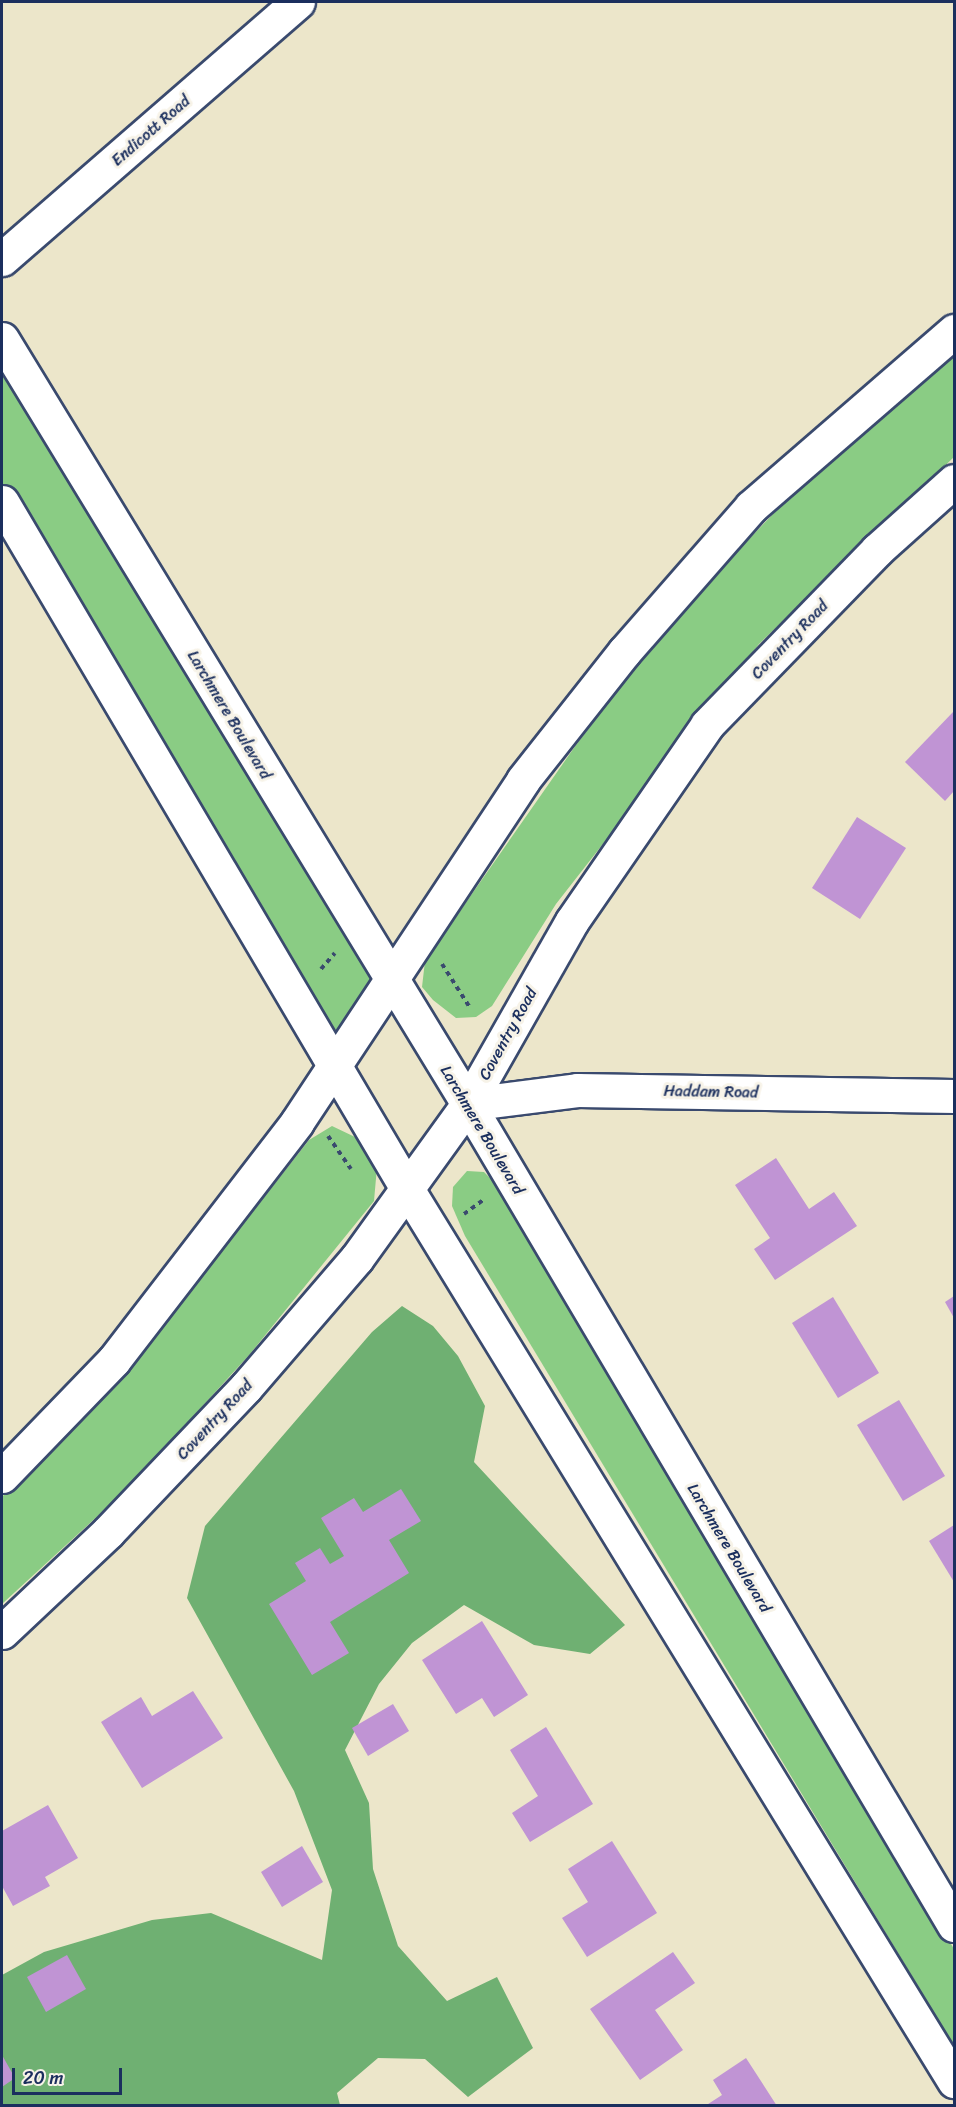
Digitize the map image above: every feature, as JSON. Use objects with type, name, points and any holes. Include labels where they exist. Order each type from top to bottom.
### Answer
[{"type":"street","name":"Endicott Road","points":[[2,259],[298,2]]},
{"type":"street","points":[[2,1476],[114,1360],[337,1064],[388,977],[523,780],[625,651],[751,507],[954,331]]},
{"type":"street","name":"Larchmere Boulevard","points":[[2,339],[388,977],[468,1104],[954,1925]]},
{"type":"street","name":"Coventry Road","points":[[2,1632],[108,1532],[246,1387],[409,1192],[468,1104],[572,921],[707,725],[877,550],[954,481]]},
{"type":"street","points":[[2,502],[337,1064],[409,1192],[954,2080]]},
{"type":"street","name":"Haddam Road","points":[[468,1104],[577,1090],[954,1096]]},
{"type":"path","points":[[437,955],[470,1006]]},
{"type":"path","points":[[328,1136],[358,1179]]},
{"type":"path","points":[[464,1214],[495,1192]]},
{"type":"green space","points":[[2,339],[389,977],[337,1064],[2,502]]},
{"type":"green space","points":[[954,354],[954,457],[759,644],[556,904],[492,1006],[476,1017],[456,1018],[433,1000],[422,987],[425,961],[576,745],[675,616],[798,488]]},
{"type":"green space","points":[[332,1126],[355,1137],[377,1167],[374,1201],[250,1354],[127,1489],[2,1604],[2,1497],[159,1331],[309,1140]]},
{"type":"green space","points":[[467,1171],[484,1172],[510,1198],[954,1949],[954,2046],[465,1236],[452,1206],[453,1187]]},
{"type":"green space","points":[[402,1306],[433,1326],[458,1356],[485,1406],[474,1462],[625,1625],[590,1654],[534,1645],[464,1605],[412,1643],[379,1684],[345,1750],[369,1803],[373,1869],[398,1946],[447,2001],[497,1977],[533,2048],[468,2097],[425,2059],[378,2058],[337,2093],[340,2105],[2,2106],[2,1975],[44,1952],[152,1920],[211,1913],[322,1960],[332,1890],[294,1791],[187,1598],[205,1526],[372,1332]]},
{"type":"building","points":[[954,711],[954,791],[945,801],[905,762]]},
{"type":"building","points":[[857,817],[906,848],[860,919],[812,888]]},
{"type":"building","points":[[776,1158],[809,1209],[834,1192],[857,1226],[775,1280],[754,1249],[770,1238],[735,1185]]},
{"type":"building","points":[[954,1296],[954,1318],[945,1302]]},
{"type":"building","points":[[833,1297],[879,1373],[838,1398],[792,1323]]},
{"type":"building","points":[[899,1400],[945,1476],[903,1501],[857,1425]]},
{"type":"building","points":[[401,1489],[421,1521],[389,1540],[409,1573],[330,1622],[349,1653],[312,1675],[269,1604],[306,1581],[295,1563],[320,1548],[330,1564],[344,1556],[321,1518],[354,1498],[363,1512]]},
{"type":"building","points":[[954,1525],[954,1582],[929,1541]]},
{"type":"building","points":[[482,1621],[528,1695],[494,1717],[482,1698],[456,1714],[422,1660]]},
{"type":"building","points":[[193,1691],[223,1738],[142,1788],[101,1722],[141,1697],[152,1716]]},
{"type":"building","points":[[393,1704],[409,1731],[368,1756],[352,1728]]},
{"type":"building","points":[[546,1727],[593,1804],[530,1842],[512,1813],[538,1796],[510,1750]]},
{"type":"building","points":[[48,1805],[78,1858],[45,1877],[50,1886],[13,1906],[2,1886],[2,1831]]},
{"type":"building","points":[[612,1841],[657,1913],[587,1957],[562,1918],[588,1902],[568,1869]]},
{"type":"building","points":[[302,1846],[323,1882],[282,1907],[261,1872]]},
{"type":"building","points":[[673,1952],[695,1983],[655,2010],[683,2050],[640,2080],[590,2009]]},
{"type":"building","points":[[67,1955],[86,1989],[46,2012],[27,1977]]},
{"type":"building","points":[[2,2055],[15,2078],[2,2087]]},
{"type":"building","points":[[746,2058],[777,2106],[705,2106],[722,2095],[713,2080]]}]
